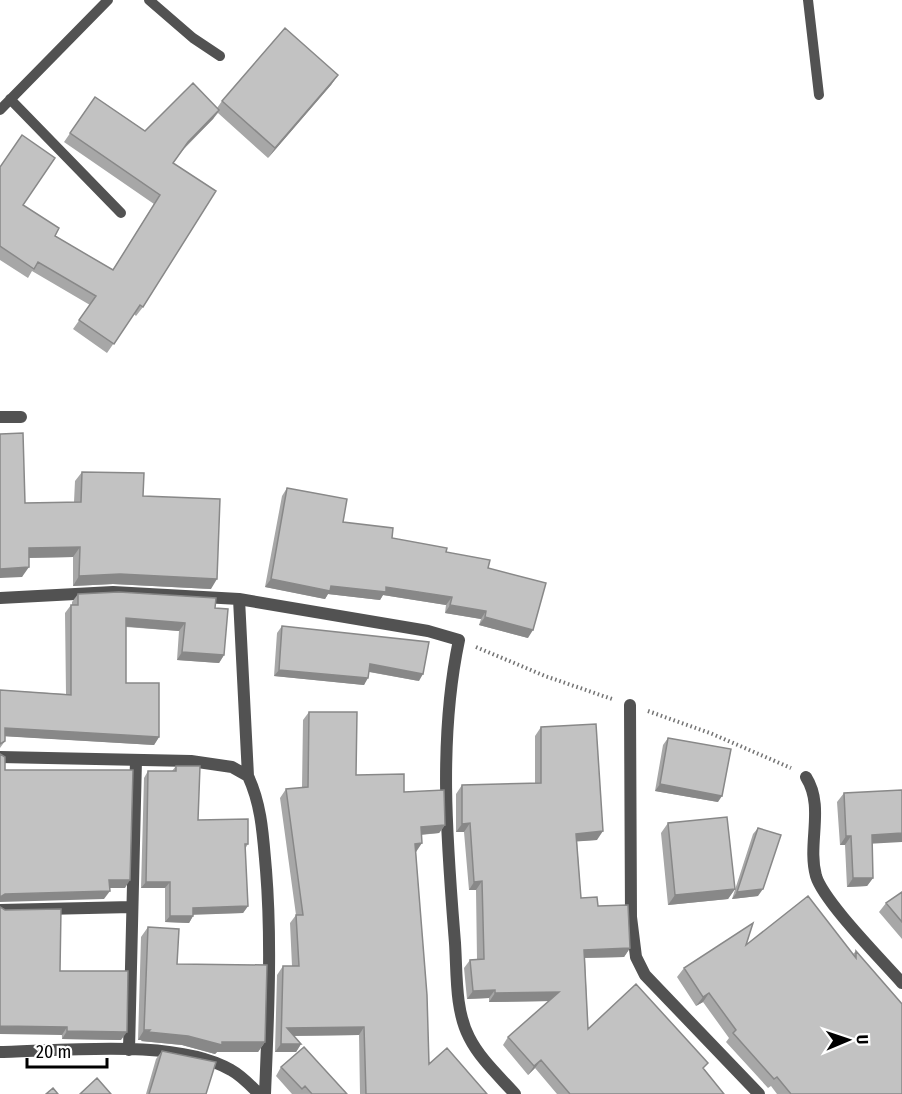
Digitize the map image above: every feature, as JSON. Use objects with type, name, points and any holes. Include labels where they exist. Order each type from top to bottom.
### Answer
[{"type":"street","points":[[0,417],[21,417]]},
{"type":"street","points":[[0,598],[113,592],[239,598],[428,631],[459,640],[450,684],[445,745],[451,892],[460,1002],[468,1036],[483,1059],[515,1094]]},
{"type":"street","points":[[239,598],[248,776],[260,810],[268,898],[265,1094]]},
{"type":"street","points":[[630,705],[631,917],[636,957],[645,975],[759,1094]]},
{"type":"street","points":[[0,757],[191,761],[232,767],[248,776]]},
{"type":"street","points":[[129,1050],[136,760]]},
{"type":"street","points":[[806,777],[814,789],[815,863],[820,884],[839,911],[902,983]]},
{"type":"street","points":[[0,910],[132,907]]},
{"type":"street","points":[[0,1052],[129,1050],[181,1053],[205,1059],[231,1070],[259,1094]]},
{"type":"lane","points":[[0,110],[108,0]]},
{"type":"lane","points":[[149,0],[193,38],[220,56]]},
{"type":"lane","points":[[808,0],[819,95]]},
{"type":"lane","points":[[10,99],[121,213]]},
{"type":"building","points":[[285,28],[338,75],[275,148],[222,101]]},
{"type":"building","points":[[193,83],[219,110],[188,142],[173,163],[216,191],[143,307],[140,305],[114,344],[79,320],[96,296],[38,262],[34,269],[0,246],[0,167],[22,135],[55,158],[23,205],[59,228],[55,236],[113,270],[160,195],[70,133],[95,97],[145,131]]},
{"type":"building","points":[[23,433],[25,503],[81,502],[82,472],[144,473],[143,496],[220,499],[217,579],[120,574],[79,576],[80,547],[29,548],[29,567],[0,569],[0,434]]},
{"type":"building","points":[[287,488],[347,499],[343,522],[393,528],[392,538],[447,548],[446,552],[490,560],[488,568],[546,583],[533,630],[485,617],[486,611],[450,605],[452,597],[386,587],[386,592],[331,586],[330,591],[271,579]]},
{"type":"building","points":[[119,592],[216,598],[215,608],[228,609],[224,655],[182,652],[185,623],[126,618],[126,683],[159,683],[159,737],[5,728],[5,741],[0,744],[0,690],[71,695],[71,605],[78,605],[78,594]]},
{"type":"building","points":[[282,626],[429,642],[423,674],[370,664],[368,678],[279,670]]},
{"type":"building","points":[[309,712],[357,712],[356,775],[404,774],[404,792],[444,790],[445,825],[421,827],[422,843],[415,844],[427,995],[429,1064],[447,1048],[487,1094],[366,1094],[364,1027],[287,1028],[301,1044],[281,1044],[283,966],[299,966],[296,915],[303,915],[286,789],[308,787]]},
{"type":"building","points":[[596,724],[603,831],[576,834],[581,898],[597,897],[598,906],[628,905],[630,948],[584,950],[588,1029],[636,984],[708,1063],[703,1068],[724,1094],[570,1094],[541,1060],[534,1066],[508,1037],[559,992],[473,991],[470,960],[484,959],[482,881],[474,882],[470,823],[462,824],[462,785],[541,783],[541,727]]},
{"type":"building","points":[[668,738],[731,749],[722,796],[660,784]]},
{"type":"building","points":[[0,754],[5,757],[5,770],[133,770],[130,880],[109,880],[110,891],[5,894],[0,897]]},
{"type":"building","points":[[176,766],[200,766],[198,820],[248,819],[248,844],[245,844],[248,906],[193,908],[193,916],[170,916],[170,882],[146,882],[148,771],[176,771]]},
{"type":"building","points":[[902,790],[902,833],[872,835],[873,878],[853,878],[851,836],[846,836],[844,793]]},
{"type":"building","points":[[727,817],[735,889],[675,895],[668,823]]},
{"type":"building","points":[[758,828],[781,835],[763,889],[737,892]]},
{"type":"building","points":[[902,892],[902,922],[886,903]]},
{"type":"building","points":[[808,896],[856,958],[856,951],[902,1004],[902,1094],[791,1094],[777,1077],[774,1079],[733,1033],[736,1030],[709,993],[703,997],[684,968],[753,923],[746,945]]},
{"type":"building","points":[[0,907],[5,910],[61,909],[60,971],[128,971],[127,1032],[67,1031],[67,1027],[0,1026]]},
{"type":"building","points":[[148,927],[179,929],[177,964],[267,965],[265,1042],[222,1042],[222,1045],[188,1036],[144,1030]]},
{"type":"building","points":[[304,1047],[347,1094],[312,1094],[305,1086],[302,1089],[281,1067]]},
{"type":"building","points":[[162,1051],[216,1062],[206,1094],[149,1094]]},
{"type":"building","points":[[97,1078],[111,1094],[80,1094]]},
{"type":"building","points":[[53,1088],[58,1094],[46,1094]]}]
